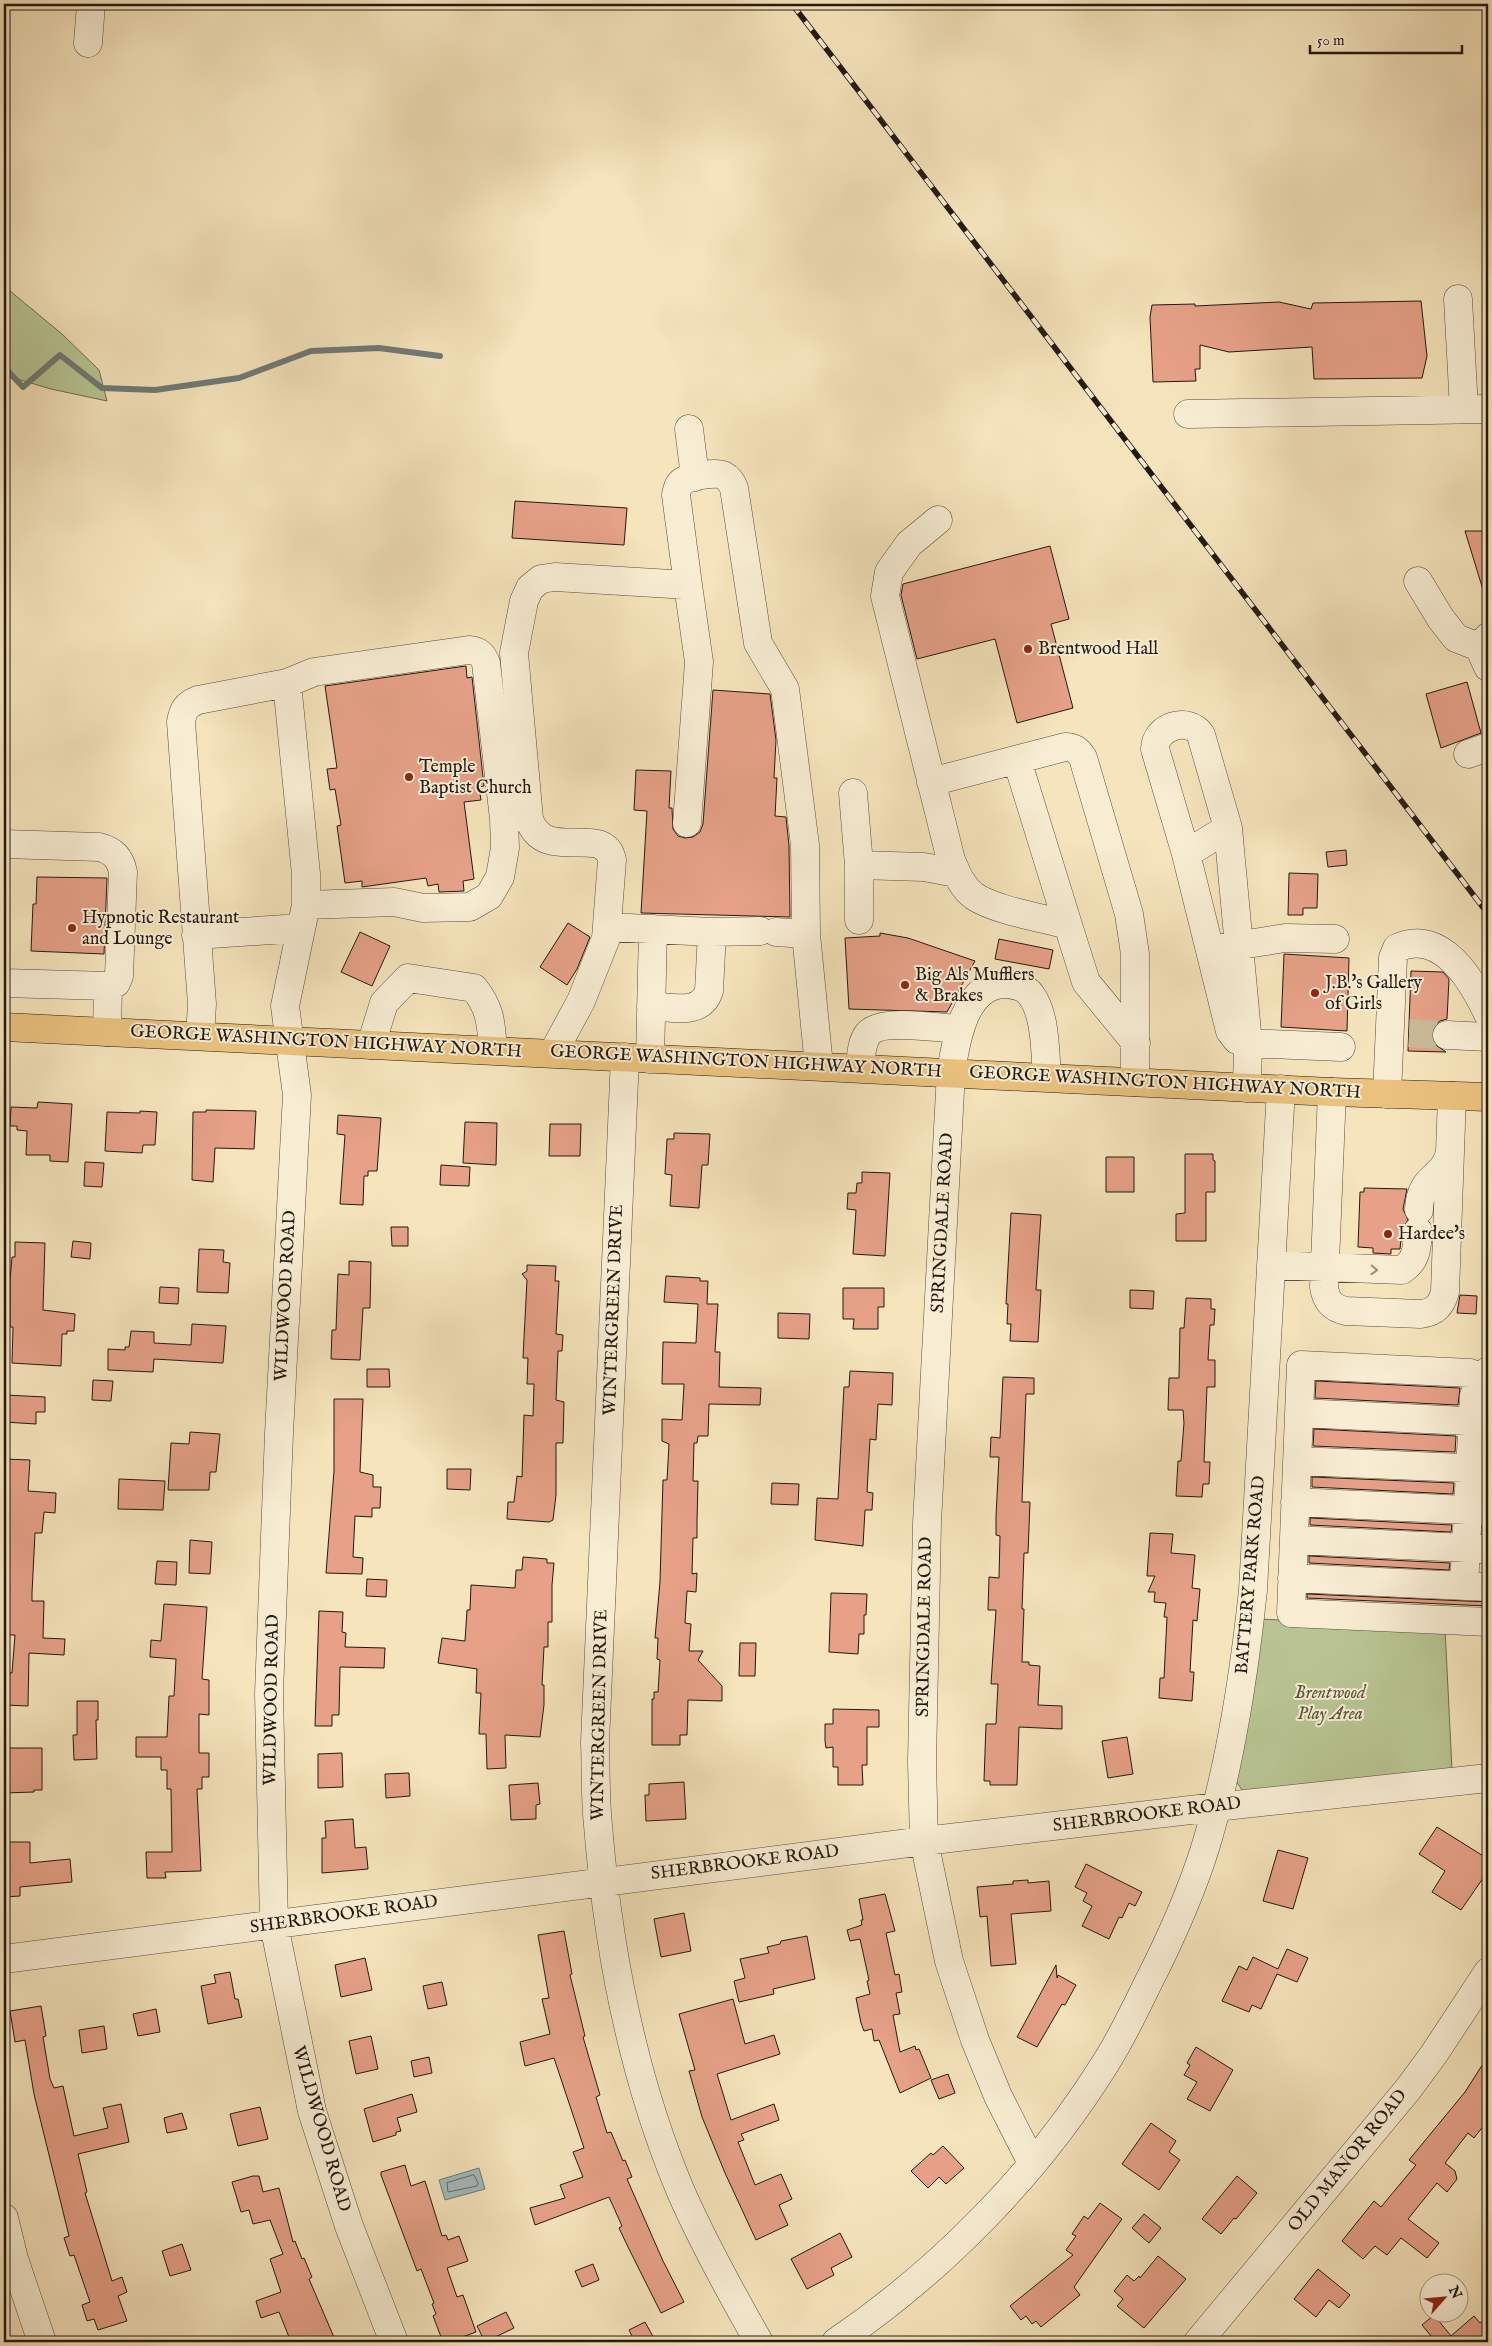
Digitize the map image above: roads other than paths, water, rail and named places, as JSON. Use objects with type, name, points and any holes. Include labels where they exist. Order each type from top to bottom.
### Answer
[{"type":"main road","name":"GEORGE WASHINGTON HIGHWAY NORTH","points":[[4,1027],[1247,1088],[1488,1097]]},
{"type":"street","points":[[88,43],[91,4]]},
{"type":"street","points":[[1188,414],[1476,409],[1458,299]]},
{"type":"street","points":[[689,429],[695,477]]},
{"type":"street","points":[[687,824],[699,662],[676,495],[677,488],[682,481],[695,477],[724,476],[730,480],[734,488],[758,643],[786,689],[804,845],[806,934],[819,1066]]},
{"type":"street","points":[[938,520],[908,544],[889,572],[885,596],[951,860],[959,880],[974,896],[994,905],[1068,924]]},
{"type":"street","points":[[553,1053],[581,1000],[606,938],[612,860],[610,852],[605,846],[552,842],[541,838],[533,830],[529,819],[514,653],[524,601],[530,588],[541,579],[555,577],[688,585]]},
{"type":"street","points":[[1418,581],[1441,620],[1456,638],[1485,650]]},
{"type":"street","points":[[196,935],[394,902],[423,908],[470,907],[489,896],[500,877],[505,848],[504,819],[486,663],[483,656],[477,651],[469,650],[314,672],[287,683],[198,700],[188,704],[182,712],[181,722],[196,935],[202,1004],[200,1036]]},
{"type":"street","name":"WILDWOOD ROAD","points":[[287,683],[306,874],[304,916],[285,1006],[297,1095],[279,1434],[269,1693],[274,1925],[312,2111],[349,2226],[394,2342]]},
{"type":"street","points":[[1247,1088],[1248,1043],[1241,945],[1228,828],[1201,735],[1197,728],[1190,725],[1182,725],[1158,734],[1155,741],[1155,749],[1186,854],[1230,1031],[1237,1040],[1248,1043],[1341,1046]]},
{"type":"street","points":[[931,782],[1065,747],[1072,747],[1079,751],[1083,758],[1129,914],[1135,954],[1135,1082]]},
{"type":"street","points":[[1017,760],[1086,982],[1136,1043]]},
{"type":"street","points":[[853,793],[860,865],[859,920]]},
{"type":"street","points":[[1186,854],[1228,828]]},
{"type":"street","points":[[4,844],[99,847],[108,849],[116,855],[121,863],[123,872],[119,976],[116,983],[108,986],[4,982]]},
{"type":"street","points":[[860,865],[924,867],[956,873]]},
{"type":"street","points":[[608,927],[806,934]]},
{"type":"street","name":"WINTERGREEN DRIVE","points":[[653,929],[651,1006],[638,1058],[595,1742],[597,1823],[611,1942],[619,1983],[656,2125],[685,2200],[726,2285],[760,2342]]},
{"type":"street","points":[[651,1006],[690,1008],[700,1006],[706,1000],[710,991],[712,932]]},
{"type":"street","points":[[1210,950],[1284,938],[1335,939]]},
{"type":"street","points":[[1387,1094],[1400,1032],[1393,958],[1398,948],[1407,943],[1421,942],[1448,953],[1467,977],[1488,1014]]},
{"type":"street","points":[[372,1045],[384,1003],[408,978],[474,988],[483,998],[490,1014],[493,1050]]},
{"type":"street","points":[[860,1068],[863,1045],[868,1034],[877,1027],[888,1025],[958,1029],[983,989],[1000,984],[1023,987],[1031,994],[1044,1033],[1047,1077]]},
{"type":"street","points":[[107,1032],[108,986]]},
{"type":"street","name":"SPRINGDALE ROAD","points":[[958,1029],[951,1072],[927,1533],[922,1762],[924,1841],[949,1961],[972,2031],[998,2096],[1032,2163]]},
{"type":"street","points":[[1447,1034],[1488,1037]]},
{"type":"street","name":"BATTERY PARK ROAD","points":[[836,2342],[893,2301],[960,2240],[1000,2200],[1068,2118],[1105,2064],[1128,2023],[1166,1948],[1189,1893],[1216,1807],[1230,1749],[1246,1663],[1254,1590],[1281,1089]]},
{"type":"street","points":[[1332,1092],[1325,1268],[1326,1296],[1330,1304],[1338,1309],[1421,1314],[1430,1313],[1437,1308],[1442,1301],[1444,1292],[1452,1096]]},
{"type":"street","points":[[1271,1265],[1402,1270],[1415,1258],[1421,1190],[1443,1168],[1448,1161],[1450,1152]]},
{"type":"street","points":[[1292,1578],[1476,1586],[1480,1422],[1474,1395],[1486,1377],[1470,1373],[1301,1365],[1290,1614],[1488,1622]]},
{"type":"street","points":[[1299,1413],[1480,1422]]},
{"type":"street","points":[[1297,1461],[1479,1469]]},
{"type":"street","points":[[1295,1502],[1478,1510]]},
{"type":"street","points":[[1294,1540],[1477,1548]]},
{"type":"street","name":"SHERBROOKE ROAD","points":[[4,1959],[924,1841],[1488,1778]]},
{"type":"street","name":"OLD MANOR ROAD","points":[[1198,2342],[1409,2088],[1434,2054],[1488,1972]]},
{"type":"street","points":[[4,2218],[14,2260],[42,2342]]},
{"type":"water","points":[[479,2168],[485,2189],[445,2200],[439,2180]]},
{"type":"waterway","points":[[4,367],[23,387],[60,355],[102,388],[155,390],[239,378],[311,351],[379,348],[440,356]]},
{"type":"tunnel","points":[[1409,1033],[1447,1035]]},
{"type":"railway","points":[[792,4],[1488,914]]},
{"type":"place","name":"Brentwood Hall","points":[[1028,649]]},
{"type":"place","name":"Temple Baptist Church","points":[[409,777]]},
{"type":"place","name":"Hypnotic Restaurant and Lounge","points":[[72,928]]},
{"type":"place","name":"Big Als Mufflers & Brakes","points":[[905,985]]},
{"type":"place","name":"J.B.'s Gallery of Girls","points":[[1315,993]]},
{"type":"place","name":"Hardee's","points":[[1388,1234]]},
{"type":"park label","name":"Brentwood Play Area","points":[[1330,1704]]}]
